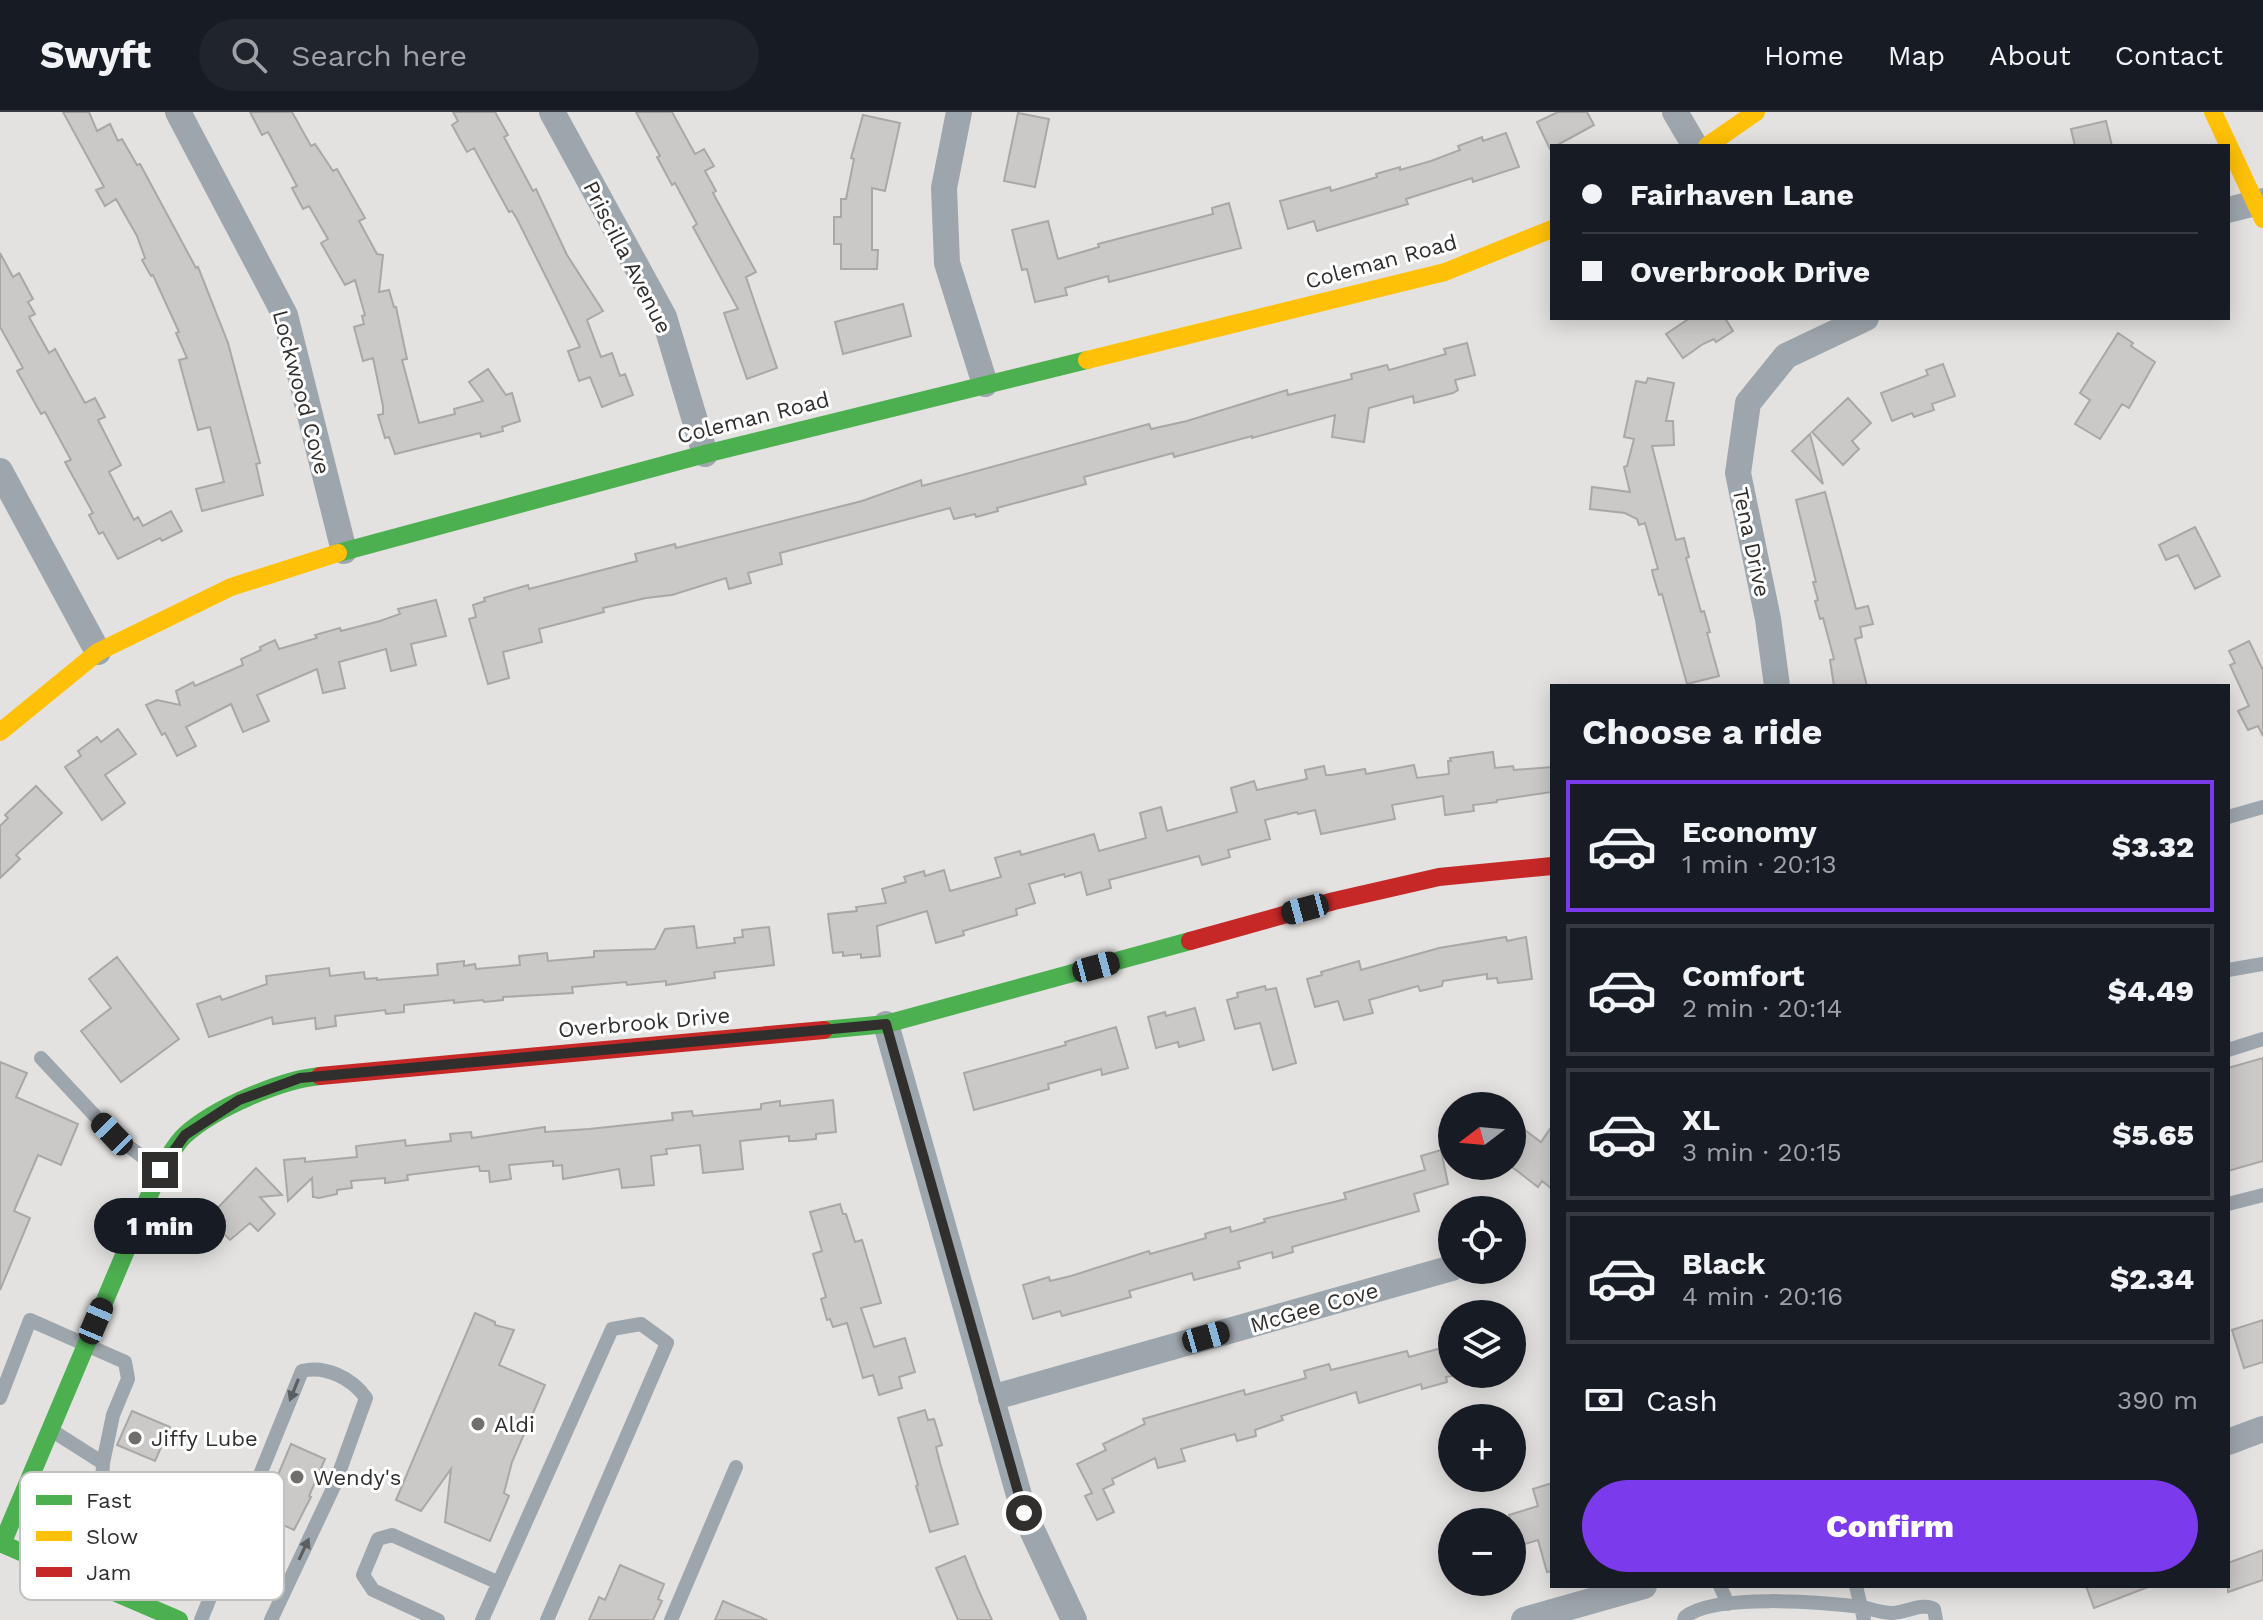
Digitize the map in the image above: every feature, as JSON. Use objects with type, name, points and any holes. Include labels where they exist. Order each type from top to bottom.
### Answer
[{"type":"main road","points":[[1710,144],[1756,112]]},
{"type":"main road","points":[[2213,112],[2229,144]]},
{"type":"main road","points":[[2230,146],[2261,208]]},
{"type":"main road","name":"Coleman Road","points":[[0,732],[98,652],[231,587],[344,551],[705,454],[1445,272],[1550,230]]},
{"type":"main road","name":"Overbrook Drive","points":[[32,1472],[160,1170],[185,1135],[239,1100],[300,1078],[886,1024],[1334,901],[1439,877],[1550,866]]},
{"type":"main road","name":"Overbrook Drive","points":[[1,1544],[20,1500]]},
{"type":"main road","points":[[1,1544],[20,1552]]},
{"type":"main road","points":[[132,1600],[179,1620]]},
{"type":"street","name":"Lockwood Cove","points":[[178,112],[285,315],[344,551]]},
{"type":"street","name":"Priscilla Avenue","points":[[552,112],[664,317],[705,454]]},
{"type":"street","points":[[959,112],[944,188],[947,263],[985,384]]},
{"type":"street","points":[[1675,112],[1694,144]]},
{"type":"street","points":[[2230,210],[2261,208]]},
{"type":"street","name":"Tena Drive","points":[[1777,684],[1768,619],[1738,473],[1748,403],[1786,356],[1862,320]]},
{"type":"street","points":[[0,471],[98,652]]},
{"type":"street","points":[[886,1024],[1024,1513],[1074,1620]]},
{"type":"street","name":"McGee Cove","points":[[991,1398],[1438,1272]]},
{"type":"street","points":[[2230,1441],[2263,1429]]},
{"type":"street","points":[[1524,1620],[1637,1588]]},
{"type":"lane","points":[[2230,816],[2263,807]]},
{"type":"lane","points":[[2230,970],[2263,964]]},
{"type":"lane","points":[[2230,1049],[2263,1039]]},
{"type":"lane","points":[[41,1058],[112,1134],[160,1170]]},
{"type":"lane","points":[[2230,1203],[2263,1195]]},
{"type":"lane","points":[[0,1398],[30,1320],[125,1362],[128,1379],[113,1415],[103,1472]]},
{"type":"lane","points":[[482,1620],[612,1329],[641,1324],[667,1343],[547,1620]]},
{"type":"lane","points":[[261,1472],[302,1371],[317,1367],[356,1384],[366,1398],[335,1484],[284,1592]]},
{"type":"lane","points":[[50,1430],[103,1463]]},
{"type":"lane","points":[[671,1620],[736,1467]]},
{"type":"lane","points":[[438,1620],[373,1590],[363,1575],[378,1539],[392,1535],[499,1583]]},
{"type":"lane","points":[[1721,1588],[1728,1604]]},
{"type":"lane","points":[[1856,1588],[1862,1614]]},
{"type":"lane","points":[[201,1620],[209,1600]]},
{"type":"lane","points":[[271,1620],[280,1600]]},
{"type":"lane","points":[[1684,1620],[1693,1610],[1747,1601],[1862,1614],[1932,1607],[1936,1620]]},
{"type":"building","points":[[63,112],[89,112],[97,131],[110,124],[118,141],[122,139],[137,165],[140,164],[198,267],[228,343],[260,463],[256,464],[263,495],[202,511],[196,489],[224,482],[210,427],[198,430],[179,360],[187,358],[176,333],[179,332],[153,275],[142,260],[145,258],[137,236],[116,199],[105,206],[96,190],[104,187]]},
{"type":"building","points":[[250,112],[292,112],[311,146],[315,144],[333,171],[337,169],[365,218],[359,221],[377,254],[383,255],[379,292],[389,290],[396,307],[407,359],[402,360],[419,423],[455,414],[454,409],[483,401],[469,382],[488,369],[506,395],[512,393],[520,421],[502,427],[503,431],[481,437],[480,433],[395,454],[389,437],[385,438],[378,415],[383,414],[383,406],[373,358],[363,361],[354,327],[364,324],[362,316],[365,315],[355,280],[345,285],[321,243],[328,239],[309,206],[303,209],[292,188],[297,186],[268,132],[262,135]]},
{"type":"building","points":[[453,112],[495,112],[508,135],[504,137],[533,191],[536,189],[567,255],[603,311],[587,320],[601,357],[612,353],[620,376],[625,374],[633,395],[602,407],[590,377],[579,381],[568,351],[580,347],[517,219],[512,211],[509,212],[474,148],[467,152],[452,125],[458,121]]},
{"type":"building","points":[[636,112],[672,112],[695,154],[704,149],[714,166],[705,171],[716,191],[713,193],[756,272],[746,277],[777,368],[747,379],[724,313],[738,309],[693,227],[697,224],[675,183],[672,185]]},
{"type":"building","points":[[1558,112],[1587,112],[1594,125],[1559,144],[1550,144],[1550,149],[1537,122]]},
{"type":"building","points":[[1018,113],[1049,119],[1035,187],[1004,181]]},
{"type":"building","points":[[863,115],[900,123],[885,191],[872,188],[872,250],[878,250],[877,269],[841,269],[841,244],[834,244],[834,217],[841,217],[841,199],[846,199],[854,159],[851,158]]},
{"type":"building","points":[[2106,121],[2112,144],[2075,144],[2071,129]]},
{"type":"building","points":[[1506,133],[1519,167],[1473,182],[1472,178],[1406,199],[1408,204],[1317,231],[1314,221],[1288,229],[1280,201],[1330,187],[1331,191],[1377,177],[1376,174],[1431,161],[1482,137],[1483,141]]},
{"type":"building","points":[[1229,203],[1241,248],[1109,282],[1108,276],[1065,288],[1067,295],[1035,302],[1027,269],[1022,270],[1012,230],[1048,221],[1058,259],[1099,247],[1098,244],[1213,214],[1212,208]]},
{"type":"building","points":[[0,253],[13,277],[19,273],[33,299],[28,302],[35,314],[29,317],[49,353],[55,349],[85,403],[95,398],[105,417],[98,420],[121,465],[109,472],[134,520],[138,517],[143,526],[171,511],[182,531],[162,541],[160,538],[118,559],[103,532],[99,534],[89,515],[93,513],[65,462],[71,460],[45,412],[41,414],[17,371],[23,368],[0,327]]},
{"type":"building","points":[[903,304],[911,336],[843,354],[835,322]]},
{"type":"building","points":[[1687,320],[1726,320],[1733,331],[1716,342],[1714,339],[1703,344],[1683,358],[1666,334]]},
{"type":"building","points":[[2118,333],[2155,362],[2129,408],[2122,404],[2100,439],[2075,424],[2090,400],[2080,393]]},
{"type":"building","points":[[1467,343],[1475,375],[1455,380],[1458,390],[1453,393],[1414,403],[1413,396],[1369,408],[1364,442],[1332,437],[1335,415],[1252,438],[1174,457],[1173,453],[1084,477],[1086,484],[997,508],[998,511],[976,517],[975,514],[954,519],[950,508],[780,553],[782,564],[748,573],[751,583],[729,589],[726,578],[672,595],[603,608],[604,612],[539,629],[542,642],[503,652],[509,678],[488,684],[469,619],[476,617],[473,605],[485,601],[484,598],[637,561],[635,554],[675,544],[676,548],[862,501],[921,480],[922,486],[1149,424],[1151,429],[1187,421],[1287,390],[1288,395],[1352,379],[1351,374],[1387,365],[1389,370],[1446,354],[1444,349]]},
{"type":"building","points":[[1943,364],[1955,396],[1932,404],[1934,410],[1914,417],[1912,413],[1892,421],[1881,393],[1928,375],[1926,370]]},
{"type":"building","points":[[1648,378],[1674,383],[1666,421],[1673,421],[1674,445],[1652,446],[1676,540],[1684,538],[1689,557],[1686,558],[1710,632],[1707,633],[1719,676],[1687,684],[1662,594],[1659,595],[1653,575],[1652,570],[1658,569],[1645,523],[1639,525],[1637,519],[1625,513],[1590,509],[1592,487],[1630,492],[1624,467],[1627,466],[1634,439],[1624,437],[1636,381],[1646,383]]},
{"type":"building","points":[[1848,398],[1871,423],[1852,441],[1859,449],[1843,465],[1812,432]]},
{"type":"building","points":[[1810,434],[1823,484],[1792,451]]},
{"type":"building","points":[[1825,492],[1856,609],[1868,606],[1873,624],[1860,627],[1862,637],[1855,639],[1866,684],[1834,684],[1830,660],[1834,659],[1815,601],[1818,600],[1813,582],[1816,582],[1796,500]]},
{"type":"building","points":[[2195,527],[2220,576],[2195,589],[2178,555],[2166,560],[2159,545]]},
{"type":"building","points":[[436,600],[446,636],[411,644],[416,665],[391,671],[386,649],[339,662],[345,688],[323,693],[317,669],[257,695],[269,721],[243,732],[231,704],[186,727],[196,746],[177,756],[146,705],[157,700],[180,705],[176,691],[243,665],[241,659],[275,640],[279,649],[340,628],[341,631],[380,621],[400,614],[398,609]]},
{"type":"building","points":[[2249,641],[2263,670],[2263,736],[2258,726],[2248,730],[2238,711],[2249,706],[2230,665],[2235,663],[2229,651]]},
{"type":"building","points":[[118,729],[136,754],[105,775],[125,803],[102,820],[65,767],[81,756],[78,751],[97,737],[101,742]]},
{"type":"building","points":[[1493,752],[1495,768],[1550,767],[1550,792],[1473,805],[1474,811],[1445,815],[1443,796],[1392,805],[1395,819],[1321,834],[1315,810],[1297,812],[1265,820],[1270,839],[1228,850],[1230,857],[1202,865],[1199,856],[1109,880],[1111,888],[1087,895],[1081,872],[1065,877],[1064,874],[1029,884],[1035,903],[1016,909],[1017,915],[963,931],[964,935],[936,943],[927,911],[877,926],[880,956],[861,958],[861,954],[843,956],[843,952],[833,953],[828,914],[857,911],[856,907],[886,903],[882,889],[906,882],[904,877],[924,871],[925,876],[944,870],[950,891],[1001,877],[995,858],[1020,851],[1021,855],[1094,834],[1099,851],[1146,838],[1140,813],[1161,807],[1167,831],[1237,812],[1231,788],[1254,781],[1257,790],[1307,779],[1305,770],[1324,766],[1326,775],[1331,775],[1365,769],[1366,774],[1414,765],[1417,778],[1449,774],[1450,758]]},
{"type":"building","points":[[36,786],[62,813],[16,855],[20,859],[0,878],[0,826],[8,818],[5,815]]},
{"type":"building","points":[[694,926],[697,948],[735,943],[734,938],[743,937],[742,930],[769,927],[774,965],[714,972],[715,978],[666,985],[666,981],[627,985],[626,982],[572,987],[573,993],[503,997],[503,1000],[484,1002],[454,1003],[454,1000],[404,1005],[404,1012],[386,1014],[385,1010],[335,1016],[336,1026],[316,1029],[315,1018],[273,1024],[272,1017],[209,1037],[197,1004],[220,996],[222,1000],[267,984],[266,976],[329,968],[330,976],[364,972],[365,979],[377,980],[438,975],[437,964],[464,961],[464,966],[475,964],[476,969],[520,965],[519,956],[547,953],[548,961],[594,957],[594,951],[655,949],[665,929]]},
{"type":"building","points":[[1506,937],[1507,941],[1526,937],[1532,979],[1498,983],[1497,978],[1487,979],[1487,974],[1443,981],[1442,986],[1420,991],[1418,986],[1369,1000],[1373,1013],[1344,1020],[1338,1001],[1315,1007],[1307,979],[1322,975],[1321,972],[1359,961],[1361,970],[1439,948]]},
{"type":"building","points":[[117,957],[179,1039],[121,1082],[81,1031],[111,1008],[89,979]]},
{"type":"building","points":[[1265,986],[1266,990],[1276,988],[1296,1063],[1273,1070],[1260,1023],[1235,1029],[1227,1000],[1238,997],[1237,993]]},
{"type":"building","points":[[1195,1008],[1204,1040],[1179,1047],[1178,1042],[1156,1048],[1148,1017],[1165,1012],[1166,1016]]},
{"type":"building","points":[[1116,1027],[1128,1068],[1102,1075],[1101,1069],[1048,1084],[1049,1089],[974,1110],[964,1073],[1066,1045],[1065,1042]]},
{"type":"building","points":[[2263,1058],[2263,1161],[2230,1170],[2230,1067]]},
{"type":"building","points":[[0,1062],[27,1073],[16,1097],[78,1124],[61,1165],[38,1155],[14,1211],[30,1218],[0,1290]]},
{"type":"building","points":[[833,1100],[836,1132],[816,1134],[816,1139],[795,1141],[789,1141],[789,1136],[740,1141],[743,1169],[703,1173],[700,1145],[666,1149],[667,1154],[651,1156],[654,1185],[622,1188],[619,1169],[563,1179],[562,1165],[553,1166],[553,1161],[509,1165],[511,1179],[490,1182],[489,1171],[480,1171],[479,1166],[407,1175],[408,1180],[385,1183],[385,1178],[351,1181],[352,1188],[337,1190],[337,1194],[319,1198],[313,1197],[312,1178],[288,1201],[284,1160],[305,1158],[305,1162],[357,1157],[356,1146],[405,1140],[406,1146],[451,1141],[450,1134],[471,1132],[472,1138],[545,1127],[545,1132],[589,1129],[673,1120],[672,1113],[692,1111],[693,1116],[761,1109],[761,1104],[780,1101],[780,1106]]},
{"type":"building","points":[[1550,1129],[1550,1187],[1542,1181],[1538,1187],[1526,1178],[1526,1131],[1541,1142]]},
{"type":"building","points":[[1438,1151],[1438,1180],[1447,1180],[1448,1184],[1414,1194],[1419,1211],[1292,1247],[1293,1252],[1273,1258],[1272,1252],[1238,1262],[1240,1268],[1194,1280],[1192,1273],[1129,1291],[1131,1297],[1062,1316],[1060,1311],[1033,1319],[1023,1285],[1049,1277],[1050,1281],[1071,1276],[1149,1251],[1150,1254],[1206,1238],[1205,1234],[1211,1232],[1230,1227],[1231,1232],[1265,1222],[1264,1219],[1346,1199],[1344,1193],[1425,1170],[1421,1156]]},
{"type":"building","points":[[256,1168],[282,1195],[260,1197],[275,1214],[258,1231],[250,1223],[230,1240],[208,1218]]},
{"type":"building","points":[[840,1204],[855,1242],[862,1240],[881,1303],[861,1308],[874,1347],[905,1338],[915,1372],[899,1377],[902,1388],[879,1395],[873,1375],[863,1378],[847,1323],[833,1327],[830,1319],[827,1320],[821,1299],[826,1297],[813,1254],[822,1251],[810,1212]]},
{"type":"building","name":"Aldi","points":[[475,1313],[495,1322],[495,1325],[514,1330],[499,1365],[545,1385],[512,1462],[504,1493],[509,1496],[490,1541],[445,1522],[451,1469],[421,1511],[396,1500]]},
{"type":"building","points":[[2263,1320],[2263,1362],[2244,1368],[2232,1330]]},
{"type":"building","points":[[1438,1349],[1438,1385],[1422,1389],[1421,1384],[1359,1403],[1356,1392],[1281,1416],[1283,1420],[1255,1430],[1256,1436],[1237,1441],[1235,1434],[1181,1449],[1185,1461],[1158,1468],[1155,1458],[1112,1479],[1114,1484],[1103,1489],[1114,1512],[1097,1520],[1085,1496],[1092,1493],[1077,1464],[1106,1450],[1103,1444],[1145,1424],[1143,1419],[1244,1390],[1245,1395],[1306,1378],[1304,1371],[1329,1364],[1331,1370],[1407,1351],[1409,1357]]},
{"type":"building","points":[[925,1410],[928,1420],[934,1419],[942,1445],[936,1447],[958,1524],[930,1532],[898,1418]]},
{"type":"building","points":[[132,1411],[170,1427],[155,1461],[117,1445]]},
{"type":"building","name":"Wendy's","points":[[291,1444],[325,1459],[294,1530],[284,1525],[284,1472],[279,1472]]},
{"type":"building","points":[[1550,1484],[1550,1571],[1547,1572],[1538,1540],[1526,1544],[1526,1510],[1538,1506],[1533,1489]]},
{"type":"building","points":[[2263,1550],[2263,1580],[2228,1592],[2230,1562]]},
{"type":"building","points":[[965,1556],[992,1620],[958,1620],[936,1568]]},
{"type":"building","points":[[620,1565],[664,1584],[658,1599],[662,1601],[653,1620],[589,1620],[599,1597],[605,1600]]},
{"type":"building","points":[[2087,1588],[2145,1588],[2094,1608]]},
{"type":"building","points":[[723,1601],[767,1620],[715,1620]]},
{"type":"traffic: fast","points":[[338,553],[705,454],[1087,360]]},
{"type":"traffic: fast","points":[[824,1030],[886,1024],[1190,941]]},
{"type":"traffic: fast","points":[[32,1472],[160,1170],[175,1147],[198,1125],[230,1106],[268,1089],[320,1076]]},
{"type":"traffic: fast","points":[[2,1544],[20,1501]]},
{"type":"traffic: fast","points":[[0,1543],[20,1552]]},
{"type":"traffic: fast","points":[[133,1600],[179,1620]]},
{"type":"traffic: slow","points":[[1710,144],[1756,112]]},
{"type":"traffic: slow","points":[[2213,112],[2228,144]]},
{"type":"traffic: slow","points":[[2230,148],[2263,219]]},
{"type":"traffic: slow","points":[[1087,360],[1445,272],[1550,230]]},
{"type":"traffic: slow","points":[[0,732],[98,652],[231,587],[338,553]]},
{"type":"traffic: jam","points":[[1190,941],[1334,901],[1439,877],[1550,866]]},
{"type":"traffic: jam","points":[[320,1076],[824,1030]]},
{"type":"place","name":"Aldi","points":[[478,1424]]},
{"type":"place","name":"Jiffy Lube","points":[[135,1438]]},
{"type":"place","name":"Wendy's","points":[[297,1477]]},
{"type":"route","points":[[160,1170],[185,1135],[239,1100],[300,1078],[886,1024],[1024,1513]]}]
